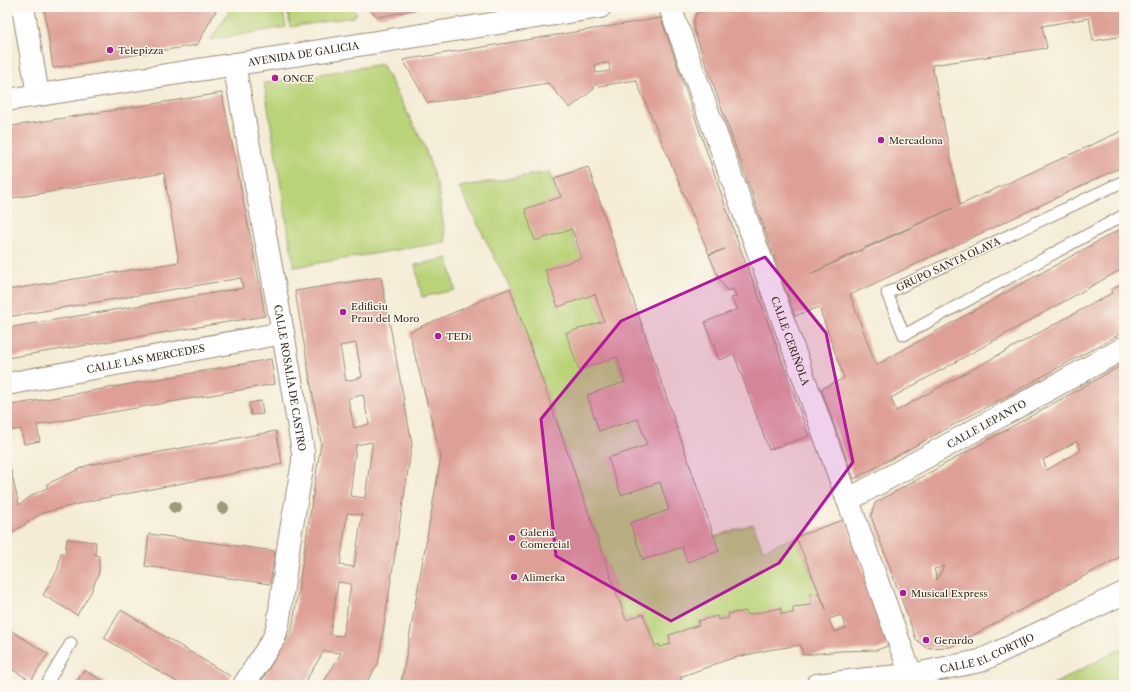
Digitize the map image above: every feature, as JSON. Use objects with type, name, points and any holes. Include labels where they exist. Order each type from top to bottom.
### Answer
[{"type":"street","points":[[23,7],[38,95]]},
{"type":"street","name":"AVENIDA DE GALICIA","points":[[7,100],[600,7]]},
{"type":"street","name":"CALLE CERIÑOLA","points":[[670,7],[912,680]]},
{"type":"street","name":"CALLE ROSALÍA DE CASTRO","points":[[234,64],[303,452],[303,462],[289,542],[278,625],[274,638],[244,685]]},
{"type":"street","name":"CALLE LAS MERCEDES","points":[[7,384],[283,333]]},
{"type":"street","name":"CALLE LEPANTO","points":[[848,500],[1124,348]]},
{"type":"street","name":"CALLE EL CORTIJO","points":[[817,685],[867,679],[912,680],[980,661],[1124,593]]},
{"type":"lane","name":"GRUPO SANTA OLAYA","points":[[1124,182],[887,293],[904,335],[1124,215]]},
{"type":"lane","points":[[46,685],[71,643]]},
{"type":"highlighted area","points":[[765,257],[826,333],[853,462],[779,563],[671,621],[556,556],[541,419],[621,321]]},
{"type":"green space","points":[[232,7],[282,7],[286,27],[210,40]]},
{"type":"green space","points":[[287,7],[350,7],[357,13],[354,17],[290,27]]},
{"type":"green space","points":[[382,64],[424,145],[438,188],[446,242],[294,267],[264,83]]},
{"type":"green space","points":[[549,172],[685,547],[753,524],[763,550],[796,537],[819,593],[810,594],[811,605],[793,613],[781,614],[781,609],[747,615],[746,611],[729,614],[729,618],[718,620],[717,616],[698,621],[699,625],[669,635],[671,644],[660,647],[659,644],[655,646],[643,614],[626,620],[510,288],[459,187]]},
{"type":"green space","points":[[448,258],[455,290],[422,297],[415,265]]},
{"type":"green space","points":[[1124,647],[1124,685],[1052,685]]},
{"type":"building","points":[[44,7],[116,7],[116,11],[138,7],[218,7],[197,45],[53,68]]},
{"type":"building","points":[[366,7],[418,7],[418,9],[378,17]]},
{"type":"building","points":[[723,7],[1124,7],[1124,36],[1093,41],[1089,18],[1042,26],[1047,48],[932,65],[960,205],[1124,130],[1124,166],[850,295],[876,365],[1124,227],[1124,268],[891,398],[896,411],[1112,293],[1111,290],[1122,284],[1124,288],[1124,332],[854,479],[821,389],[844,378],[819,307],[795,316],[694,30],[696,14],[703,10]],"holes":[[[953,208],[852,255],[808,275]]]},
{"type":"building","points":[[661,18],[738,243],[809,436],[769,450],[734,354],[719,360],[705,322],[738,309],[731,298],[737,297],[733,289],[727,291],[719,278],[709,255],[725,249],[709,254],[636,80],[599,86],[597,84],[593,87],[594,89],[570,108],[548,83],[428,103],[403,60]],"holes":[[[609,63],[610,71],[596,73],[595,64]]]},
{"type":"building","points":[[7,39],[13,71],[7,72]]},
{"type":"building","points":[[222,93],[265,316],[7,358],[7,328],[243,288],[241,278],[7,317],[7,290],[179,262],[164,173],[7,199],[7,127]]},
{"type":"building","points":[[588,167],[719,551],[687,562],[682,547],[643,560],[630,523],[669,510],[660,482],[621,495],[608,458],[647,445],[638,419],[599,431],[587,395],[625,382],[617,357],[579,370],[566,333],[604,321],[595,294],[558,307],[545,270],[582,258],[572,229],[535,241],[525,209],[561,197],[554,178]]},
{"type":"building","points":[[381,277],[412,444],[378,664],[365,685],[322,685],[341,653],[324,651],[303,685],[259,685],[292,630],[321,443],[295,291]],"holes":[[[356,343],[362,377],[346,381],[340,346]],[[363,395],[369,424],[354,428],[348,398]],[[372,442],[365,498],[350,496],[356,445]],[[347,513],[362,515],[354,567],[340,565]],[[338,582],[351,584],[343,636],[330,635]]]},
{"type":"building","name":"Galeria Comercial","points":[[510,288],[626,620],[643,614],[655,646],[659,644],[660,647],[671,644],[669,635],[699,625],[698,621],[717,616],[718,620],[729,618],[728,614],[746,611],[747,615],[781,608],[781,614],[793,613],[793,607],[811,605],[810,594],[819,593],[827,611],[796,537],[845,519],[888,639],[887,646],[877,650],[840,651],[803,655],[801,645],[768,650],[729,659],[680,677],[683,685],[401,685],[441,457],[409,332]],"holes":[[[841,615],[846,628],[834,632],[829,619]]]},
{"type":"building","points":[[271,359],[275,384],[37,425],[40,441],[24,444],[21,429],[7,431],[7,406]]},
{"type":"building","points":[[1124,364],[1124,555],[951,647],[926,648],[916,639],[871,516],[875,503]],"holes":[[[1077,441],[1081,450],[1047,470],[1043,460]],[[944,566],[937,580],[934,569]]]},
{"type":"building","points":[[261,401],[263,414],[251,415],[249,403]]},
{"type":"building","points":[[276,431],[282,464],[94,500],[42,513],[7,536],[7,455],[19,505],[34,494],[47,488],[47,484],[88,465]]},
{"type":"building","points":[[149,534],[275,551],[270,584],[145,566]]},
{"type":"building","points":[[67,539],[96,542],[95,555],[99,556],[99,572],[91,592],[77,615],[43,595],[58,569],[61,553],[65,553]]},
{"type":"building","points":[[121,610],[230,676],[224,685],[182,685],[104,638]]},
{"type":"building","points":[[7,628],[48,654],[31,681],[7,666]]},
{"type":"building","points":[[84,670],[103,681],[109,685],[75,685]]},
{"type":"building","points":[[965,681],[966,685],[947,684]]},
{"type":"place","name":"Telepizza","points":[[110,50]]},
{"type":"place","name":"ONCE","points":[[275,78]]},
{"type":"place","name":"Mercadona","points":[[881,140]]},
{"type":"place","name":"Edificiu Prau del Moro","points":[[343,312]]},
{"type":"place","name":"TEDi","points":[[438,336]]},
{"type":"place","name":"Galeria Comercial","points":[[512,538]]},
{"type":"place","name":"Alimerka","points":[[514,577]]},
{"type":"place","name":"Musical Express","points":[[903,593]]},
{"type":"place","name":"Gerardo","points":[[926,640]]}]
